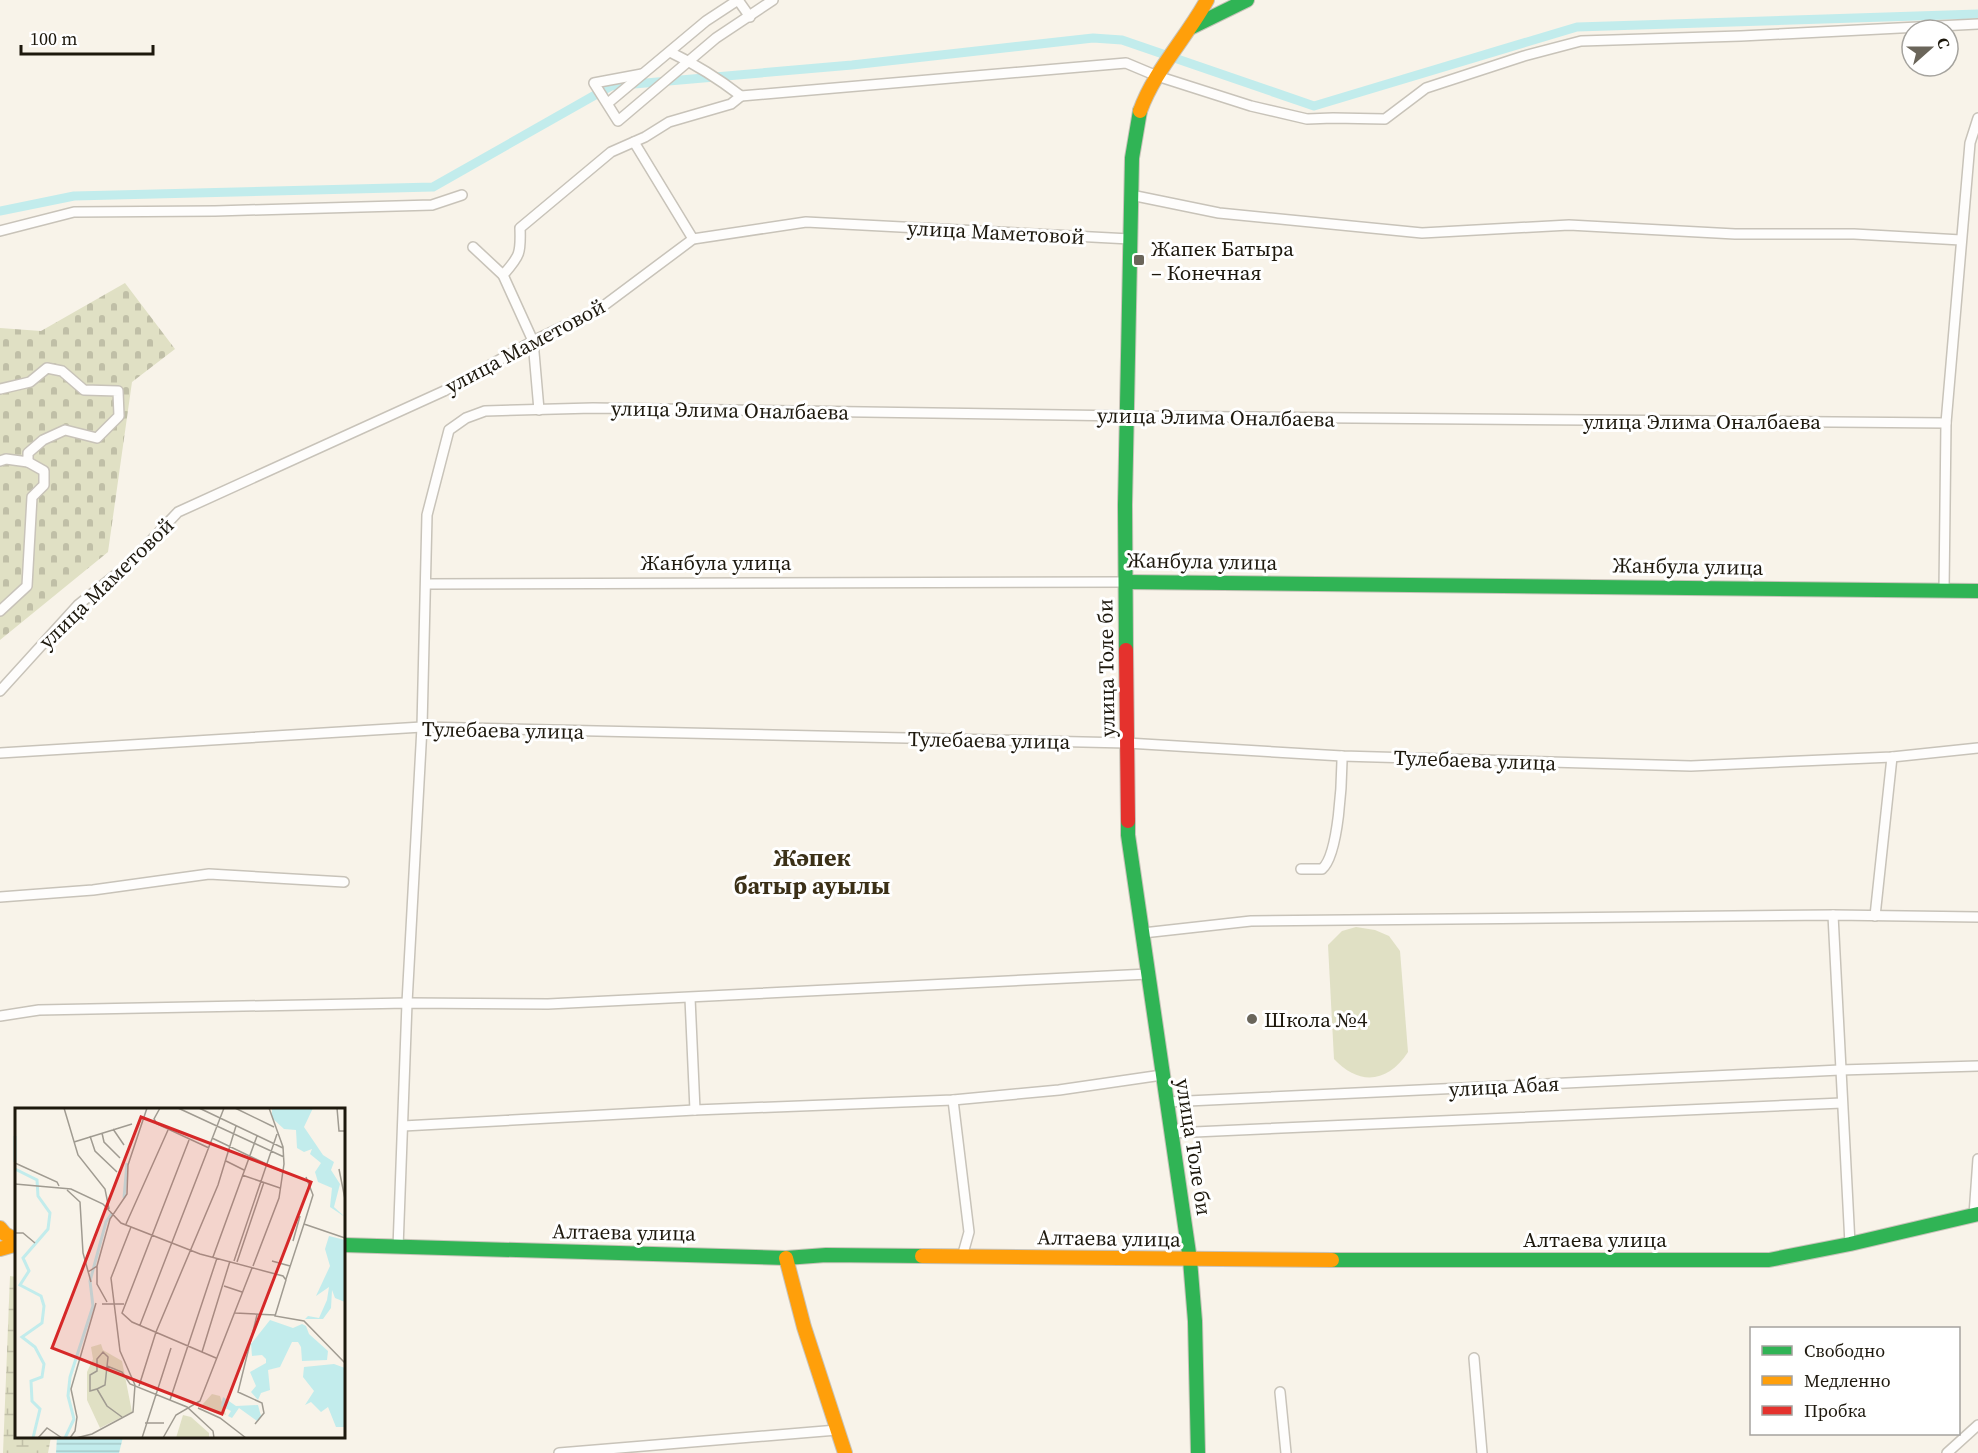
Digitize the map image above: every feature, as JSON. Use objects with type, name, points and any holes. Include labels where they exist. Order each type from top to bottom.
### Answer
[{"type":"main road","points":[[1192,27],[1199,0]]},
{"type":"main road","points":[[1192,27],[1207,0]]},
{"type":"main road","points":[[1230,0],[1246,0]]},
{"type":"main road","points":[[1192,27],[1246,0]]},
{"type":"main road","name":"улица Толе би","points":[[1192,27],[1157,76],[1142,105],[1132,158],[1126,582],[1128,835],[1190,1260],[1195,1321],[1198,1453]]},
{"type":"main road","name":"Жанбула улица","points":[[1126,582],[1978,591]]},
{"type":"main road","name":"Алтаева улица","points":[[345,1245],[786,1258],[826,1255],[1190,1260],[1769,1260],[1850,1244],[1976,1214]]},
{"type":"main road","points":[[0,1228],[15,1240]]},
{"type":"main road","points":[[0,1249],[15,1243]]},
{"type":"main road","points":[[786,1258],[804,1327],[845,1453]]},
{"type":"street","points":[[608,103],[706,21],[738,0],[750,16]]},
{"type":"street","points":[[642,74],[594,83],[618,121],[716,38],[773,0]]},
{"type":"street","points":[[503,275],[513,264],[521,249],[520,228],[611,152],[669,122],[731,104],[741,96],[1126,63],[1157,76],[1251,106],[1307,119],[1385,119],[1426,88],[1581,40],[1741,36],[1978,24]]},
{"type":"street","points":[[670,52],[724,83],[741,96]]},
{"type":"street","points":[[1944,591],[1946,423],[1970,143],[1978,118]]},
{"type":"street","points":[[634,142],[693,239]]},
{"type":"street","points":[[0,231],[75,212],[432,205],[462,195]]},
{"type":"street","points":[[1131,195],[1219,213],[1422,233],[1569,225],[1735,234],[1854,234],[1961,240]]},
{"type":"street","name":"улица Маметовой","points":[[0,691],[78,605],[128,565],[178,512],[444,391],[533,341],[598,310],[693,239],[806,222],[1130,239]]},
{"type":"street","points":[[472,247],[503,275],[533,341],[539,410]]},
{"type":"street","points":[[0,389],[30,382],[47,368],[62,371],[84,390],[118,391],[119,416],[97,438],[65,430],[43,440],[27,453],[28,462]]},
{"type":"street","name":"улица Элима Оналбаева","points":[[426,584],[427,515],[448,430],[466,418],[485,411],[593,408],[1127,416],[1946,423]]},
{"type":"street","points":[[0,461],[6,459],[28,462],[44,471],[44,485],[32,497],[27,586],[0,611]]},
{"type":"street","name":"Жанбула улица","points":[[426,584],[1126,582]]},
{"type":"street","points":[[398,1248],[407,1003],[422,728],[426,584]]},
{"type":"street","name":"Тулебаева улица","points":[[0,753],[422,728],[1127,743],[1342,756],[1691,766],[1892,757],[1978,748]]},
{"type":"street","points":[[1301,869],[1322,869],[1328,862],[1340,806],[1342,756]]},
{"type":"street","points":[[1875,916],[1892,757]]},
{"type":"street","points":[[0,897],[93,890],[209,874],[344,882]]},
{"type":"street","points":[[1143,933],[1251,921],[1833,915],[1978,917]]},
{"type":"street","points":[[1833,915],[1850,1244]]},
{"type":"street","points":[[0,1016],[39,1010],[407,1003],[548,1004],[1148,974]]},
{"type":"street","points":[[690,998],[695,1110]]},
{"type":"street","name":"улица Абая","points":[[1167,1102],[1840,1070],[1978,1066]]},
{"type":"street","points":[[403,1126],[695,1110],[953,1100],[1059,1090],[1162,1075]]},
{"type":"street","points":[[953,1100],[969,1232],[962,1257]]},
{"type":"street","name":"улица Абая","points":[[1172,1133],[1842,1102]]},
{"type":"street","points":[[1976,1214],[1978,1160]]},
{"type":"street","points":[[1474,1358],[1482,1453]]},
{"type":"street","points":[[1280,1392],[1286,1453]]},
{"type":"street","points":[[1947,1453],[1978,1425]]},
{"type":"street","points":[[559,1453],[837,1430]]},
{"type":"green space","points":[[125,283],[175,349],[132,382],[108,552],[0,640],[0,328],[41,331]]},
{"type":"green space","points":[[1356,927],[1375,930],[1389,936],[1400,951],[1408,1052],[1392,1070],[1373,1077],[1353,1074],[1334,1059],[1328,945],[1342,931]]},
{"type":"green space","points":[[10,1276],[15,1277],[15,1438],[51,1438],[48,1453],[3,1453]]},
{"type":"water","points":[[57,1438],[123,1438],[119,1453],[56,1453]]},
{"type":"waterway","points":[[0,211],[74,196],[433,187],[611,86],[852,65],[1093,38],[1122,40],[1314,106],[1577,27],[1978,14]]},
{"type":"traffic: fast","points":[[1192,27],[1247,0]]},
{"type":"traffic: fast","points":[[1126,650],[1125,505],[1132,158],[1140,111]]},
{"type":"traffic: fast","points":[[1126,582],[1978,591]]},
{"type":"traffic: fast","points":[[1128,821],[1128,835],[1190,1260],[1195,1321],[1198,1453]]},
{"type":"traffic: fast","points":[[1332,1260],[1769,1260],[1978,1214]]},
{"type":"traffic: fast","points":[[345,1245],[786,1258],[826,1255],[922,1256]]},
{"type":"traffic: slow","points":[[1140,111],[1162,68],[1207,0]]},
{"type":"traffic: slow","points":[[0,1228],[15,1239]]},
{"type":"traffic: slow","points":[[0,1249],[15,1244]]},
{"type":"traffic: slow","points":[[922,1256],[1332,1260]]},
{"type":"traffic: slow","points":[[786,1258],[804,1327],[845,1453]]},
{"type":"traffic: jam","points":[[1126,650],[1128,821]]},
{"type":"place","name":"Жапек Батыра – Конечная","points":[[1139,260]]},
{"type":"place","name":"Школа №4","points":[[1252,1019]]},
{"type":"district","name":"Жәпек батыр ауылы","points":[[812,871]]}]
